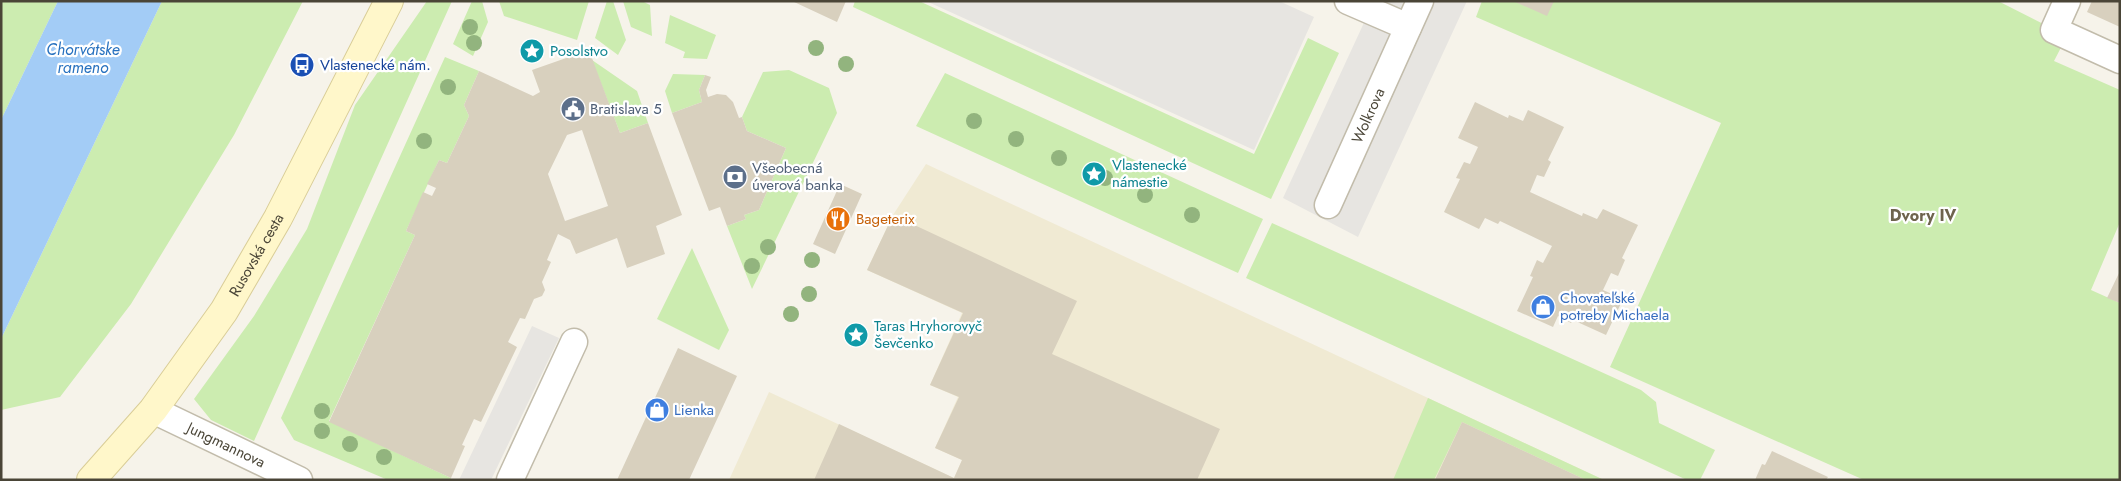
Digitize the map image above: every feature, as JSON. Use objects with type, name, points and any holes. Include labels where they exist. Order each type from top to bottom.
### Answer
[{"type":"street","points":[[1348,1],[1408,27]]},
{"type":"street","name":"Wolkrova","points":[[1328,205],[1420,1]]},
{"type":"street","points":[[2067,1],[2054,30],[2120,60]]},
{"type":"street","name":"Rusovská cesta","points":[[91,480],[153,410],[224,311],[278,218],[387,3]]},
{"type":"street","points":[[510,480],[574,342]]},
{"type":"street","name":"Jungmannova","points":[[153,410],[299,480]]},
{"type":"shaded area","points":[[926,1],[1279,1],[1314,17],[1254,150]]},
{"type":"shaded area","points":[[1374,1],[1467,1],[1358,237],[1283,198]]},
{"type":"shaded area","points":[[926,164],[1604,480],[729,480],[769,392],[954,478],[962,460],[935,448],[958,397],[930,385],[962,313],[867,270],[893,215]]},
{"type":"shaded area","points":[[532,326],[559,338],[491,480],[459,480]]},
{"type":"green space","points":[[1,1],[58,1],[1,120]]},
{"type":"green space","points":[[162,1],[303,1],[234,135],[131,304],[60,397],[1,410],[1,339]]},
{"type":"green space","points":[[427,1],[452,1],[254,441],[211,420],[194,399],[254,316],[307,229],[355,105]]},
{"type":"green space","points":[[472,1],[482,1],[488,22],[473,56],[453,44]]},
{"type":"green space","points":[[499,1],[589,1],[577,40],[504,16]]},
{"type":"green space","points":[[607,1],[613,1],[626,40],[618,55],[595,38]]},
{"type":"green space","points":[[623,1],[642,1],[650,5],[652,36],[631,27]]},
{"type":"green space","points":[[855,1],[919,1],[1254,154],[1308,38],[1339,53],[1271,199],[853,7]]},
{"type":"green space","points":[[1482,1],[1998,1],[2067,36],[2054,61],[2120,90],[2120,222],[2091,290],[2120,303],[2120,480],[1864,480],[1610,367],[1721,123],[1476,17]]},
{"type":"green space","points":[[670,15],[716,35],[707,59],[683,58],[685,52],[665,43]]},
{"type":"green space","points":[[445,57],[479,71],[464,105],[469,116],[447,163],[439,160],[406,231],[415,235],[329,421],[451,478],[450,480],[388,480],[294,440],[281,418]]},
{"type":"green space","points":[[592,60],[637,91],[648,123],[620,133]]},
{"type":"green space","points":[[789,70],[829,88],[837,113],[752,289],[727,226],[746,219],[744,215],[759,210],[786,148],[747,131],[742,117],[763,72]]},
{"type":"green space","points":[[945,73],[1263,219],[1238,273],[916,126]]},
{"type":"green space","points":[[673,74],[705,75],[699,90],[702,102],[672,113],[665,91]]},
{"type":"green space","points":[[1272,223],[1641,390],[1656,402],[1659,423],[1715,450],[1700,480],[1687,480],[1246,278]]},
{"type":"green space","points":[[692,248],[729,330],[719,350],[657,319]]},
{"type":"green space","points":[[1428,398],[1604,480],[1586,480],[1462,422],[1434,480],[1393,480]]},
{"type":"water","name":"Chorvátske rameno","points":[[58,1],[162,1],[1,339],[1,120]]},
{"type":"building","points":[[792,1],[846,1],[837,22]]},
{"type":"building","points":[[1513,1],[1554,1],[1547,16]]},
{"type":"building","points":[[2092,1],[2120,1],[2120,27],[2087,12]]},
{"type":"building","points":[[589,50],[620,133],[648,123],[682,215],[656,226],[665,254],[627,268],[617,238],[576,254],[570,240],[558,234],[547,260],[551,262],[542,282],[545,290],[542,296],[534,299],[525,319],[520,318],[508,342],[517,347],[481,422],[474,419],[462,445],[465,446],[451,478],[329,422],[415,235],[406,231],[423,192],[432,196],[436,188],[427,184],[439,160],[447,163],[469,116],[464,105],[479,71],[533,96],[540,92],[532,70]],"holes":[[[582,130],[608,206],[565,221],[548,174],[567,135]]]},
{"type":"building","name":"Všeobecná úverová banka","points":[[705,75],[711,77],[706,90],[708,97],[717,94],[726,95],[733,102],[739,118],[742,117],[747,131],[786,148],[759,210],[744,215],[746,219],[727,226],[720,207],[709,211],[672,113],[702,102],[699,90]]},
{"type":"building","points":[[1475,102],[1508,118],[1509,115],[1523,121],[1528,110],[1564,127],[1548,160],[1551,162],[1544,177],[1537,175],[1530,192],[1582,216],[1583,213],[1597,219],[1603,209],[1638,225],[1622,258],[1625,260],[1618,276],[1611,273],[1603,290],[1623,299],[1606,335],[1573,320],[1571,323],[1558,316],[1553,327],[1517,311],[1533,277],[1530,276],[1537,260],[1543,263],[1552,246],[1500,221],[1498,224],[1485,218],[1479,229],[1444,212],[1460,179],[1456,178],[1464,162],[1470,164],[1478,147],[1458,138]]},
{"type":"building","name":"Bageterix","points":[[840,184],[862,194],[835,254],[813,244]]},
{"type":"building","points":[[893,215],[1077,301],[1052,354],[1220,429],[1197,480],[814,480],[839,424],[954,478],[962,460],[935,448],[959,397],[930,385],[963,313],[867,270]]},
{"type":"building","points":[[2120,271],[2120,303],[2107,298]]},
{"type":"building","points":[[678,348],[737,376],[689,480],[617,480]]},
{"type":"building","points":[[1462,422],[1586,480],[1435,480]]},
{"type":"building","points":[[1772,451],[1828,477],[1826,480],[1755,480],[1762,464],[1765,465]]},
{"type":"place","name":"Posolstvo","points":[[532,51]]},
{"type":"place","name":"Vlastenecké nám.","points":[[302,65]]},
{"type":"place","name":"Bratislava 5","points":[[573,109]]},
{"type":"place","name":"Vlastenecké námestie","points":[[1094,174]]},
{"type":"place","name":"Všeobecná úverová banka","points":[[735,177]]},
{"type":"place","name":"Bageterix","points":[[838,219]]},
{"type":"place","name":"Chovateľské potreby Michaela","points":[[1543,307]]},
{"type":"place","name":"Taras Hryhorovyč Ševčenko","points":[[856,335]]},
{"type":"place","name":"Lienka","points":[[657,410]]},
{"type":"district","name":"Dvory IV","points":[[1923,215]]}]
